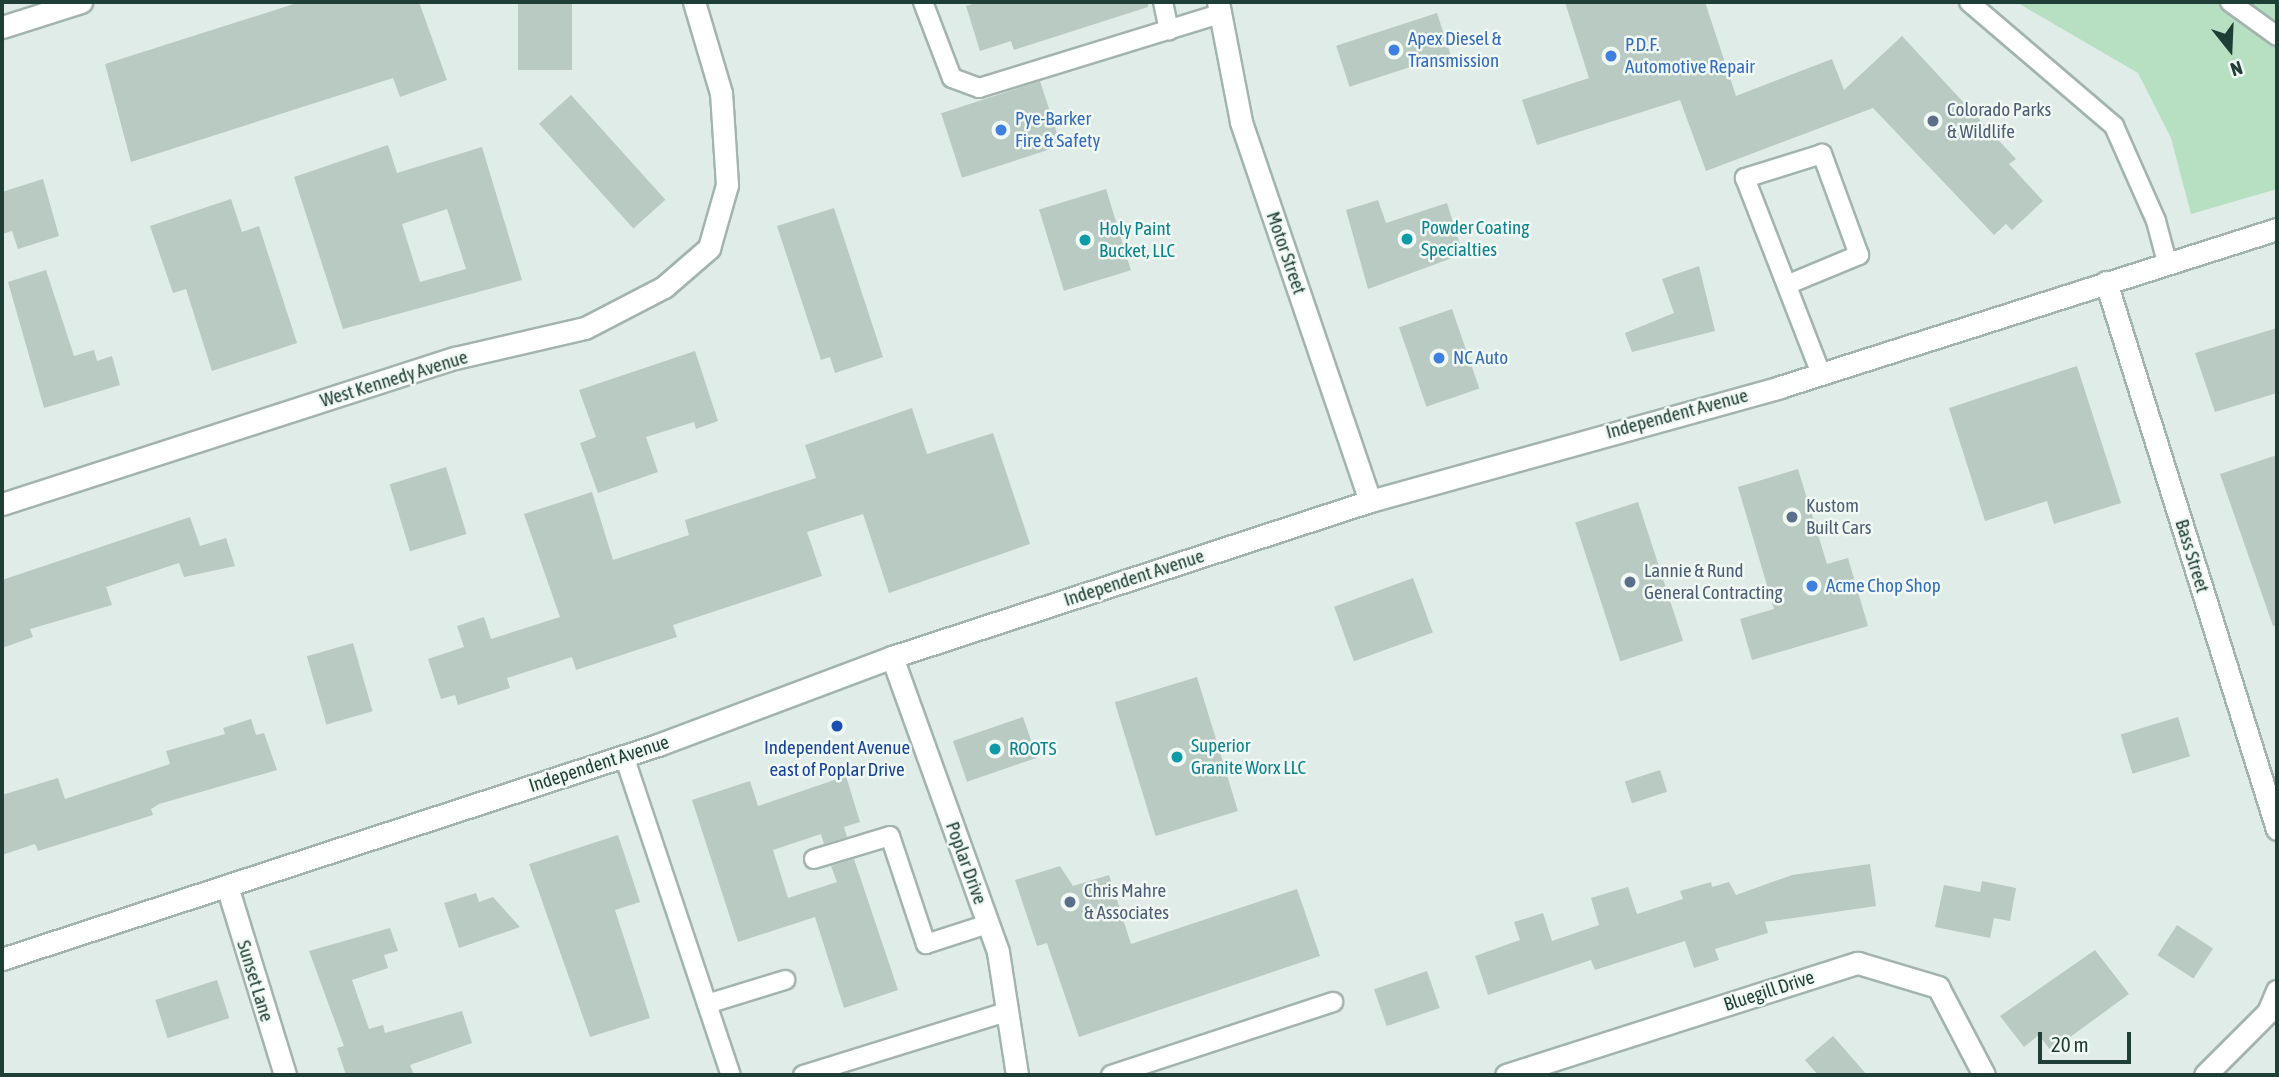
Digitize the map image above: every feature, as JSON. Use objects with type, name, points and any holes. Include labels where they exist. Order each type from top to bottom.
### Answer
[{"type":"street","points":[[2,27],[81,2]]},
{"type":"street","name":"West Kennedy Avenue","points":[[2,504],[455,358],[585,328],[664,287],[709,248],[726,185],[721,93],[694,2]]},
{"type":"street","name":"Motor Street","points":[[1219,8],[1241,122],[1370,501]]},
{"type":"street","name":"Independent Avenue","points":[[2,959],[624,756],[892,657],[1370,501],[1821,374],[2277,229]]},
{"type":"street","name":"Bass Street","points":[[2106,282],[2277,829]]},
{"type":"street","name":"Poplar Drive","points":[[892,657],[988,924],[1017,1075]]},
{"type":"street","name":"Sunset Lane","points":[[227,886],[285,1075]]},
{"type":"street","name":"Bluegill Drive","points":[[1506,1075],[1858,963],[1938,987],[1984,1075]]},
{"type":"street","points":[[2205,1075],[2268,1012],[2277,991]]},
{"type":"lane","points":[[923,2],[952,78],[979,88],[1169,30],[1219,8]]},
{"type":"lane","points":[[1163,2],[1169,30]]},
{"type":"lane","points":[[1969,2],[2113,126],[2156,221],[2167,262]]},
{"type":"lane","points":[[2230,2],[2277,36]]},
{"type":"lane","points":[[1788,285],[1859,255],[1822,154],[1745,178],[1821,374]]},
{"type":"lane","points":[[624,756],[731,1075]]},
{"type":"lane","points":[[814,859],[890,836],[926,944],[988,924]]},
{"type":"lane","points":[[706,1004],[785,980]]},
{"type":"lane","points":[[1111,1075],[1333,1002]]},
{"type":"lane","points":[[803,1075],[1007,1012]]},
{"type":"green space","points":[[2016,2],[2277,2],[2277,189],[2191,214],[2171,138],[2138,73]]},
{"type":"building","points":[[300,2],[419,2],[447,80],[400,97],[393,78],[131,162],[105,64]]},
{"type":"building","points":[[518,2],[572,2],[572,70],[518,70]]},
{"type":"building","points":[[979,2],[1148,2],[1148,7],[1014,50],[1011,41],[980,51],[966,6]]},
{"type":"building","points":[[1565,2],[1705,2],[1736,96],[1832,59],[1844,90],[1902,36],[2016,159],[2009,164],[2043,201],[2012,230],[2006,224],[1994,235],[1873,108],[1706,171],[1680,100],[1537,145],[1522,100],[1589,78]]},
{"type":"building","name":"Apex Diesel & Transmission","points":[[1437,13],[1450,54],[1349,87],[1336,46]]},
{"type":"building","name":"Pye-Barker Fire & Safety","points":[[1040,81],[1061,146],[962,178],[941,113]]},
{"type":"building","points":[[571,95],[665,200],[633,229],[539,124]]},
{"type":"building","points":[[388,145],[397,173],[482,147],[522,280],[343,329],[294,177]],"holes":[[[447,209],[466,269],[420,282],[402,224]]]},
{"type":"building","points":[[43,179],[59,236],[18,249],[12,231],[2,234],[2,192]]},
{"type":"building","name":"Holy Paint Bucket, LLC","points":[[1106,189],[1131,270],[1064,291],[1039,209]]},
{"type":"building","points":[[231,199],[242,232],[259,226],[297,343],[212,371],[186,289],[173,293],[150,226]]},
{"type":"building","name":"Powder Coating Specialties","points":[[1378,200],[1386,223],[1447,203],[1463,254],[1368,289],[1346,210]]},
{"type":"building","points":[[834,208],[883,357],[835,373],[830,357],[821,360],[777,226]]},
{"type":"building","points":[[1699,266],[1715,331],[1632,352],[1625,333],[1674,313],[1662,279]]},
{"type":"building","points":[[46,270],[74,356],[94,350],[97,361],[112,356],[120,385],[44,408],[8,282]]},
{"type":"building","name":"NC Auto","points":[[1452,309],[1479,388],[1426,407],[1399,327]]},
{"type":"building","points":[[2277,328],[2277,393],[2215,412],[2195,353]]},
{"type":"building","points":[[695,351],[718,421],[696,429],[694,422],[646,437],[658,472],[598,493],[580,443],[596,437],[579,390]]},
{"type":"building","points":[[2077,366],[2121,503],[2054,524],[2047,501],[1985,521],[1949,408]]},
{"type":"building","points":[[912,408],[927,454],[993,433],[1030,544],[889,593],[863,514],[807,532],[822,576],[673,625],[677,637],[576,670],[572,657],[507,678],[510,688],[458,705],[455,695],[441,699],[428,659],[464,647],[457,626],[484,617],[491,639],[560,617],[524,514],[592,492],[613,560],[689,535],[685,520],[816,478],[805,445]]},
{"type":"building","points":[[2277,455],[2277,625],[2273,626],[2220,474]]},
{"type":"building","points":[[446,467],[466,534],[410,551],[390,484]]},
{"type":"building","name":"Acme Chop Shop","points":[[1798,469],[1827,564],[1848,558],[1868,626],[1752,660],[1740,619],[1774,609],[1738,487]]},
{"type":"building","name":"Lannie & Rund General Contracting","points":[[1638,502],[1683,641],[1620,661],[1575,522]]},
{"type":"building","points":[[190,517],[200,546],[226,538],[235,566],[184,577],[179,563],[106,587],[112,605],[30,629],[33,637],[2,648],[2,580]]},
{"type":"building","points":[[1413,578],[1433,633],[1354,661],[1334,607]]},
{"type":"building","points":[[353,643],[373,711],[326,724],[307,656]]},
{"type":"building","name":"Superior Granite Worx LLC","points":[[1197,677],[1238,811],[1156,836],[1115,702]]},
{"type":"building","name":"ROOTS","points":[[1023,717],[1037,758],[967,782],[953,741]]},
{"type":"building","points":[[2178,717],[2190,756],[2133,774],[2121,735]]},
{"type":"building","points":[[251,719],[256,735],[264,733],[277,770],[159,804],[151,809],[153,815],[38,851],[35,844],[2,855],[2,795],[58,778],[65,799],[170,764],[166,751],[225,734],[223,728]]},
{"type":"building","points":[[1660,770],[1667,792],[1632,803],[1625,781]]},
{"type":"building","points":[[846,776],[860,822],[844,827],[847,837],[824,844],[821,834],[773,850],[788,898],[837,882],[831,866],[854,859],[898,990],[844,1008],[815,917],[738,942],[692,800],[750,781],[758,806]]},
{"type":"building","points":[[618,835],[640,902],[615,910],[650,1018],[590,1037],[529,864]]},
{"type":"building","points":[[1870,864],[1876,906],[1765,922],[1768,933],[1715,949],[1719,960],[1694,968],[1685,941],[1595,970],[1591,960],[1488,995],[1475,956],[1520,940],[1514,922],[1543,913],[1552,941],[1599,925],[1591,898],[1628,887],[1637,914],[1683,899],[1680,891],[1711,882],[1712,887],[1729,882],[1736,895],[1792,875]]},
{"type":"building","points":[[1060,866],[1073,886],[1109,875],[1131,944],[1297,889],[1320,956],[1079,1037],[1047,943],[1037,946],[1015,880]]},
{"type":"building","points":[[1982,881],[2016,888],[2010,921],[1994,918],[1990,938],[1935,927],[1944,885],[1980,892]]},
{"type":"building","points":[[476,893],[479,902],[493,897],[520,927],[459,948],[444,903]]},
{"type":"building","points":[[2177,925],[2213,948],[2193,979],[2157,955]]},
{"type":"building","points":[[390,928],[398,951],[384,955],[388,968],[352,980],[369,1029],[383,1025],[385,1033],[462,1011],[472,1043],[410,1065],[414,1075],[346,1075],[337,1048],[344,1046],[309,951]]},
{"type":"building","points":[[2095,950],[2129,994],[2051,1051],[2039,1035],[2024,1047],[2000,1016]]},
{"type":"building","points":[[1427,971],[1440,1008],[1387,1026],[1374,989]]},
{"type":"building","points":[[217,980],[229,1018],[168,1038],[155,1000]]},
{"type":"building","points":[[1833,1036],[1867,1075],[1818,1075],[1805,1060]]},
{"type":"place","name":"Apex Diesel & Transmission","points":[[1394,50]]},
{"type":"place","name":"P.D.F. Automotive Repair","points":[[1611,56]]},
{"type":"place","name":"Colorado Parks & Wildlife","points":[[1933,121]]},
{"type":"place","name":"Pye-Barker Fire & Safety","points":[[1001,130]]},
{"type":"place","name":"Powder Coating Specialties","points":[[1407,239]]},
{"type":"place","name":"Holy Paint Bucket, LLC","points":[[1085,240]]},
{"type":"place","name":"NC Auto","points":[[1439,358]]},
{"type":"place","name":"Kustom Built Cars","points":[[1792,517]]},
{"type":"place","name":"Lannie & Rund General Contracting","points":[[1630,582]]},
{"type":"place","name":"Acme Chop Shop","points":[[1812,586]]},
{"type":"place","name":"Independent Avenue east of Poplar Drive","points":[[837,726]]},
{"type":"place","name":"ROOTS","points":[[995,749]]},
{"type":"place","name":"Superior Granite Worx LLC","points":[[1177,757]]},
{"type":"place","name":"Chris Mahre & Associates","points":[[1070,902]]}]
